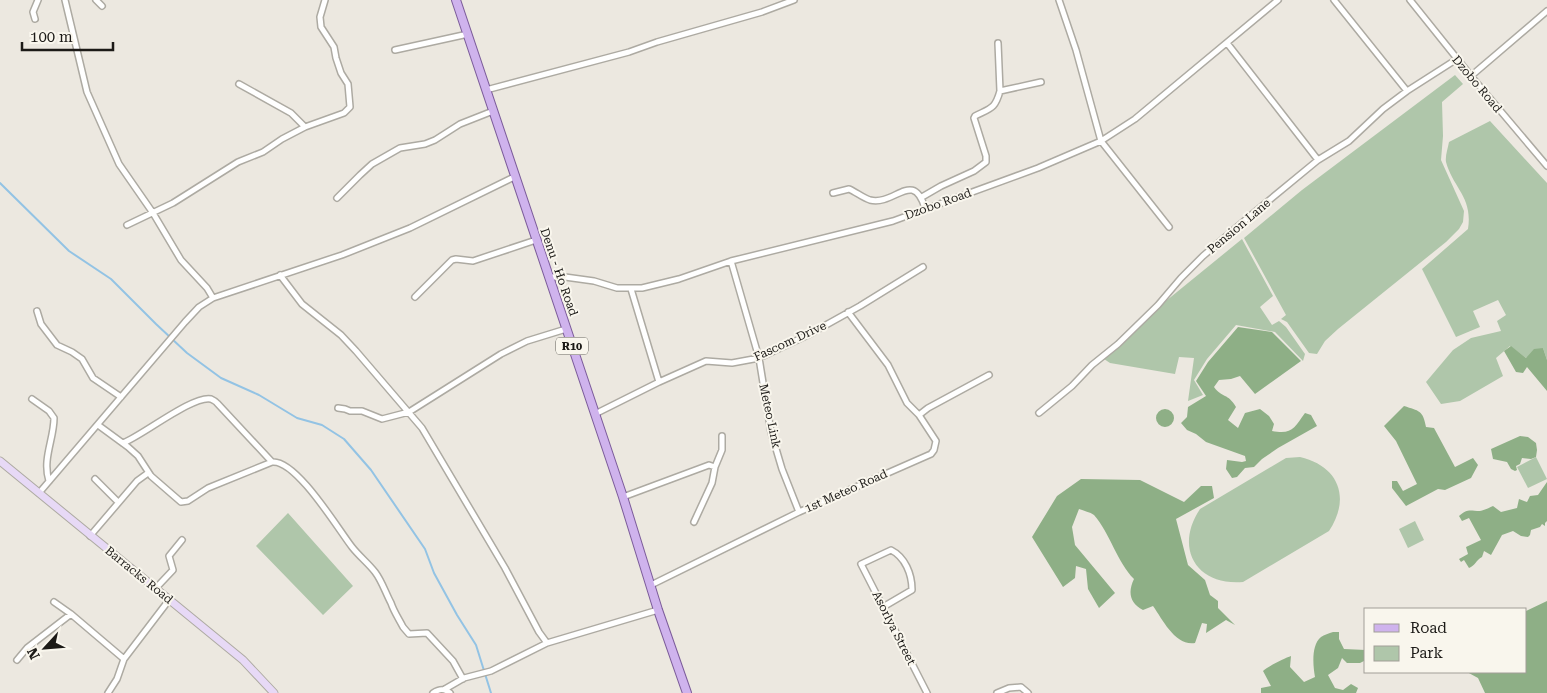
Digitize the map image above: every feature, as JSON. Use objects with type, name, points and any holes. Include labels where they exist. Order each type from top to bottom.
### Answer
[{"type":"main road","name":"Denu - Ho Road","points":[[456,0],[550,277],[623,497],[658,610],[687,693]]},
{"type":"street","points":[[35,20],[33,12],[38,0]]},
{"type":"street","points":[[65,0],[87,92],[119,164],[181,260],[207,288],[212,298]]},
{"type":"street","points":[[96,0],[102,6]]},
{"type":"street","points":[[127,225],[153,214],[238,162],[263,152],[305,127],[344,113],[350,107],[348,84],[342,74],[334,47],[321,27],[320,17],[325,0]]},
{"type":"street","points":[[486,90],[629,52],[794,0]]},
{"type":"street","points":[[1059,0],[1076,50],[1101,141],[1169,227]]},
{"type":"street","name":"Dzobo Road","points":[[550,277],[584,280],[617,288],[642,288],[679,279],[731,261],[893,220],[1038,168],[1101,141],[1135,119],[1278,0]]},
{"type":"street","points":[[1334,0],[1407,91]]},
{"type":"street","name":"Dzobo Road","points":[[1410,0],[1470,76],[1547,166]]},
{"type":"street","points":[[1470,76],[1547,11]]},
{"type":"street","points":[[395,50],[468,34]]},
{"type":"street","points":[[922,197],[940,186],[974,171],[986,162],[986,156],[974,118],[992,108],[997,102],[1000,91],[998,43]]},
{"type":"street","points":[[1227,43],[1318,160]]},
{"type":"street","name":"Pension Lane","points":[[1039,413],[1118,344],[1158,305],[1203,256],[1318,160],[1349,140],[1383,109],[1457,59]]},
{"type":"street","points":[[1000,91],[1042,82]]},
{"type":"street","points":[[239,84],[291,113],[305,127]]},
{"type":"street","points":[[337,198],[372,164],[400,148],[425,144],[460,124],[493,111]]},
{"type":"street","points":[[1542,160],[1547,155]]},
{"type":"street","points":[[39,493],[199,307],[212,298],[342,255],[410,228],[516,176]]},
{"type":"street","points":[[833,193],[849,189],[871,200],[896,195],[906,190],[913,190],[922,197],[925,208]]},
{"type":"street","points":[[415,298],[452,260],[473,261],[536,240]]},
{"type":"street","name":"Meteo Link","points":[[731,261],[759,358],[771,432],[782,468],[799,512]]},
{"type":"street","name":"Fascom Drive","points":[[595,414],[658,382],[706,361],[732,363],[759,358],[808,335],[923,267]]},
{"type":"street","points":[[280,275],[302,304],[341,335],[422,428],[547,643]]},
{"type":"street","points":[[631,289],[658,382]]},
{"type":"street","points":[[38,311],[41,324],[57,345],[82,359],[92,378],[121,398]]},
{"type":"street","points":[[848,312],[888,364],[907,402],[919,415],[928,408],[989,375]]},
{"type":"street","points":[[338,408],[362,411],[382,419],[409,412],[501,354],[527,341],[566,329]]},
{"type":"street","points":[[32,399],[53,415],[54,418],[54,428],[47,456],[49,481]]},
{"type":"street","points":[[123,443],[134,439],[160,421],[200,400],[211,399],[217,403],[272,462]]},
{"type":"street","name":"1st Meteo Road","points":[[651,585],[799,512],[931,454],[936,441],[919,415]]},
{"type":"street","points":[[98,425],[138,456],[148,473],[177,499],[184,502],[208,488],[272,462],[278,462],[295,473],[320,501],[345,539],[376,573],[395,613],[410,634],[427,633],[453,661],[463,679]]},
{"type":"street","points":[[694,522],[712,483],[715,467],[722,450],[722,436]]},
{"type":"street","name":"Barracks Road","points":[[0,461],[243,660],[274,693]]},
{"type":"street","points":[[623,497],[709,465],[715,467]]},
{"type":"street","points":[[90,536],[137,481],[148,473]]},
{"type":"street","points":[[95,479],[118,502]]},
{"type":"street","points":[[156,589],[173,570],[169,556],[182,540]]},
{"type":"street","name":"Asorlya Street","points":[[883,607],[912,590],[912,581],[907,566],[899,554],[891,550],[860,564],[927,693]]},
{"type":"street","points":[[108,693],[117,678],[124,659],[169,600]]},
{"type":"street","points":[[54,602],[72,614],[124,659]]},
{"type":"street","points":[[433,693],[445,690],[463,679],[488,672],[547,643],[658,610]]},
{"type":"street","points":[[17,660],[27,648],[72,614]]},
{"type":"street","points":[[997,693],[1008,688],[1022,687],[1028,693]]},
{"type":"green space","points":[[1455,75],[1463,84],[1442,102],[1443,136],[1441,160],[1464,211],[1463,222],[1446,242],[1338,329],[1325,341],[1317,354],[1309,353],[1287,322],[1281,319],[1286,315],[1244,238],[1302,190]]},
{"type":"green space","points":[[1490,121],[1547,183],[1547,360],[1543,348],[1526,358],[1510,346],[1496,358],[1503,376],[1460,401],[1441,404],[1426,382],[1453,350],[1471,338],[1501,331],[1497,321],[1506,315],[1498,300],[1473,311],[1480,327],[1456,337],[1422,269],[1468,229],[1468,209],[1446,162],[1449,142]]},
{"type":"green space","points":[[1242,239],[1273,296],[1260,307],[1272,325],[1279,321],[1286,327],[1305,354],[1303,361],[1275,332],[1236,325],[1207,359],[1194,380],[1203,395],[1188,401],[1194,358],[1179,357],[1175,374],[1110,363],[1104,359],[1107,349]]},
{"type":"green space","points":[[1238,327],[1272,332],[1301,361],[1255,394],[1240,376],[1219,380],[1214,387],[1236,407],[1228,420],[1238,428],[1245,413],[1260,409],[1269,416],[1274,424],[1272,431],[1284,432],[1292,429],[1305,413],[1311,415],[1317,426],[1278,448],[1254,467],[1245,468],[1237,477],[1232,478],[1226,469],[1227,460],[1242,462],[1246,461],[1245,456],[1206,442],[1187,430],[1181,423],[1187,417],[1188,407],[1206,396],[1196,381],[1208,362]]},
{"type":"green space","points":[[1511,346],[1526,358],[1534,349],[1543,348],[1547,360],[1547,391],[1527,367],[1523,373],[1516,372],[1504,351]]},
{"type":"green space","points":[[1404,406],[1420,412],[1426,427],[1434,428],[1455,467],[1473,458],[1478,465],[1471,478],[1445,490],[1438,489],[1406,506],[1392,488],[1392,481],[1397,481],[1403,491],[1417,484],[1396,441],[1384,426]]},
{"type":"green space","points":[[1161,409],[1169,409],[1174,414],[1172,425],[1161,427],[1156,422],[1156,414]]},
{"type":"green space","points":[[1520,436],[1528,437],[1536,443],[1536,457],[1531,459],[1522,458],[1515,471],[1511,469],[1507,462],[1493,459],[1491,449]]},
{"type":"green space","points":[[1300,457],[1313,461],[1324,468],[1337,485],[1340,495],[1339,507],[1336,519],[1329,531],[1243,582],[1227,582],[1213,578],[1202,571],[1194,562],[1190,550],[1189,537],[1192,523],[1200,509],[1286,458]]},
{"type":"green space","points":[[1536,457],[1547,479],[1528,488],[1517,467]]},
{"type":"green space","points":[[1081,479],[1140,480],[1184,502],[1201,486],[1212,486],[1214,498],[1176,519],[1188,565],[1205,580],[1210,595],[1218,601],[1218,608],[1235,625],[1226,620],[1206,633],[1207,624],[1202,623],[1195,643],[1181,640],[1165,625],[1153,606],[1143,610],[1135,604],[1131,596],[1134,579],[1123,564],[1100,522],[1094,515],[1079,509],[1072,527],[1075,545],[1115,593],[1099,608],[1088,589],[1086,569],[1076,566],[1075,578],[1063,587],[1032,537],[1057,496]]},
{"type":"green space","points":[[1547,482],[1547,521],[1545,526],[1542,524],[1540,527],[1531,530],[1528,537],[1521,536],[1513,531],[1502,535],[1491,555],[1484,551],[1482,557],[1469,568],[1464,560],[1461,562],[1459,559],[1468,554],[1466,547],[1481,540],[1469,518],[1462,521],[1459,516],[1462,513],[1471,510],[1480,511],[1493,506],[1501,512],[1517,508],[1519,499],[1527,502],[1530,496],[1538,495]]},
{"type":"green space","points":[[288,513],[353,586],[323,615],[256,546]]},
{"type":"green space","points":[[1415,521],[1424,540],[1408,548],[1399,529]]},
{"type":"green space","points":[[1547,601],[1547,693],[1485,693],[1478,678],[1469,673],[1527,673],[1527,611]]},
{"type":"green space","points":[[1339,632],[1339,639],[1344,649],[1364,650],[1364,661],[1360,663],[1347,663],[1342,658],[1338,668],[1328,675],[1335,688],[1343,690],[1351,684],[1358,688],[1356,693],[1261,693],[1261,688],[1271,686],[1263,671],[1291,656],[1290,667],[1304,682],[1315,677],[1314,650],[1321,637]]},
{"type":"waterway","points":[[0,183],[69,251],[111,279],[187,353],[221,378],[259,395],[297,418],[322,425],[344,439],[371,470],[425,549],[434,573],[476,645],[491,693]]}]
